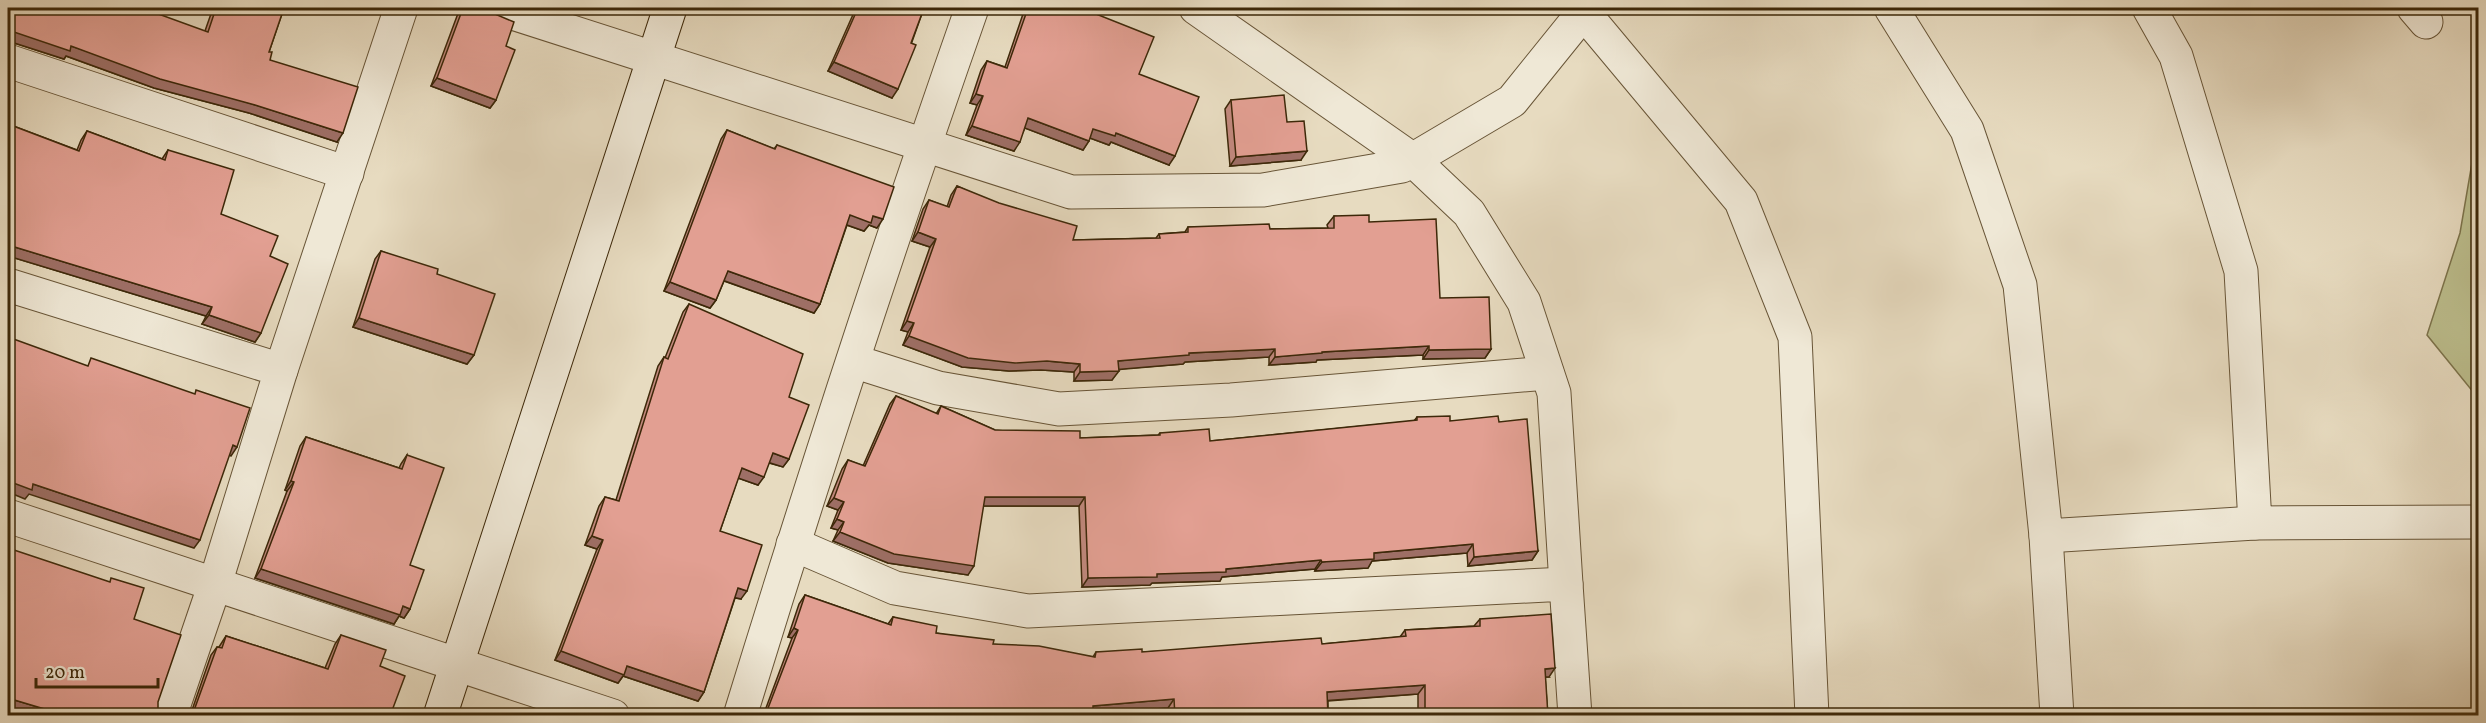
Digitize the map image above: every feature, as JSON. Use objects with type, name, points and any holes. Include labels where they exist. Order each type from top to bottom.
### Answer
[{"type":"street","points":[[170,716],[401,8]]},
{"type":"street","points":[[497,8],[1071,192],[1263,190],[1402,166],[1512,101],[1582,9],[1742,201],[1795,338],[1812,716]]},
{"type":"street","points":[[440,716],[670,8]]},
{"type":"street","points":[[740,716],[793,544],[924,144],[972,8]]},
{"type":"street","points":[[1196,8],[1413,160],[1469,213],[1524,302],[1554,393],[1575,716]]},
{"type":"street","points":[[1891,8],[1967,130],[2020,285],[2046,536],[2057,716]]},
{"type":"street","points":[[2149,8],[2176,56],[2241,271],[2255,523]]},
{"type":"street","points":[[8,61],[347,173]]},
{"type":"street","points":[[8,285],[281,370]]},
{"type":"street","points":[[853,361],[938,387],[1059,409],[1231,400],[1547,373]]},
{"type":"street","points":[[8,516],[613,716]]},
{"type":"street","points":[[2046,536],[2255,523],[2478,522]]},
{"type":"street","points":[[793,544],[895,588],[1028,611],[1566,584]]},
{"type":"green space","points":[[2478,145],[2478,398],[2427,335],[2460,233],[2474,151]]},
{"type":"building","points":[[8,8],[142,8],[208,32],[216,8],[284,8],[269,52],[272,52],[270,60],[358,87],[343,133],[255,105],[160,79],[71,46],[70,51],[8,30]]},
{"type":"building","points":[[463,8],[487,8],[490,12],[514,22],[506,46],[515,50],[496,100],[437,78]]},
{"type":"building","points":[[858,8],[924,8],[911,43],[916,45],[898,89],[834,62]]},
{"type":"building","points":[[1028,8],[1081,8],[1154,37],[1139,74],[1199,97],[1175,156],[1116,133],[1115,136],[1093,129],[1089,141],[1028,118],[1020,142],[972,126],[983,96],[976,94],[987,61],[1007,68]]},
{"type":"building","points":[[1284,95],[1287,122],[1304,121],[1307,151],[1236,157],[1231,100]]},
{"type":"building","points":[[8,124],[79,151],[87,131],[165,160],[168,150],[234,170],[221,214],[278,236],[270,256],[288,264],[261,333],[209,315],[212,307],[8,245]]},
{"type":"building","points":[[727,130],[775,149],[777,145],[894,187],[883,219],[873,216],[871,223],[850,215],[820,304],[728,271],[716,300],[670,282]]},
{"type":"building","points":[[957,186],[999,203],[1077,226],[1073,240],[1160,238],[1159,234],[1188,232],[1188,227],[1269,224],[1270,229],[1334,228],[1334,216],[1369,215],[1369,222],[1436,219],[1440,298],[1489,297],[1491,349],[1429,350],[1429,346],[1275,357],[1275,349],[1189,353],[1189,355],[1118,361],[1119,371],[1080,372],[1080,364],[1047,361],[1015,363],[968,358],[909,336],[914,323],[907,321],[936,239],[918,232],[929,200],[949,207]]},
{"type":"building","points":[[381,251],[438,269],[437,274],[495,294],[474,355],[359,318]]},
{"type":"building","points":[[689,304],[803,354],[789,397],[809,405],[789,459],[773,453],[764,477],[742,468],[720,531],[762,545],[747,591],[738,588],[704,692],[627,666],[624,675],[561,651],[603,540],[592,536],[605,497],[619,501],[664,357],[668,359]]},
{"type":"building","points":[[8,337],[88,366],[91,358],[195,394],[196,390],[250,408],[237,447],[233,445],[200,540],[33,484],[32,490],[8,481]]},
{"type":"building","points":[[896,396],[938,414],[941,406],[995,430],[1080,431],[1080,438],[1160,435],[1160,433],[1209,429],[1210,441],[1417,420],[1417,417],[1450,416],[1450,421],[1498,416],[1499,422],[1527,419],[1538,551],[1474,557],[1473,544],[1374,553],[1374,559],[1322,562],[1321,560],[1226,569],[1226,572],[1157,574],[1157,577],[1088,578],[1085,497],[985,497],[974,566],[894,554],[840,532],[844,522],[837,519],[844,502],[834,498],[848,460],[865,466]]},
{"type":"building","points":[[306,437],[402,469],[407,455],[444,468],[410,565],[424,570],[410,609],[403,606],[400,615],[261,569],[294,482],[291,481]]},
{"type":"building","points":[[8,548],[110,582],[111,578],[144,588],[134,619],[181,635],[158,702],[160,716],[68,716],[11,699],[12,695],[8,694]]},
{"type":"building","points":[[805,595],[891,625],[893,617],[937,626],[936,633],[994,640],[993,644],[1039,646],[1095,657],[1096,652],[1142,649],[1142,652],[1321,638],[1322,644],[1406,636],[1405,630],[1480,626],[1480,619],[1551,614],[1555,668],[1545,669],[1548,716],[1425,716],[1425,685],[1327,692],[1328,716],[1175,716],[1174,699],[1093,706],[1093,716],[765,716],[798,630],[794,628]]},
{"type":"building","points":[[341,635],[386,650],[380,666],[405,676],[390,716],[192,716],[217,647],[222,648],[226,636],[328,669]]}]
